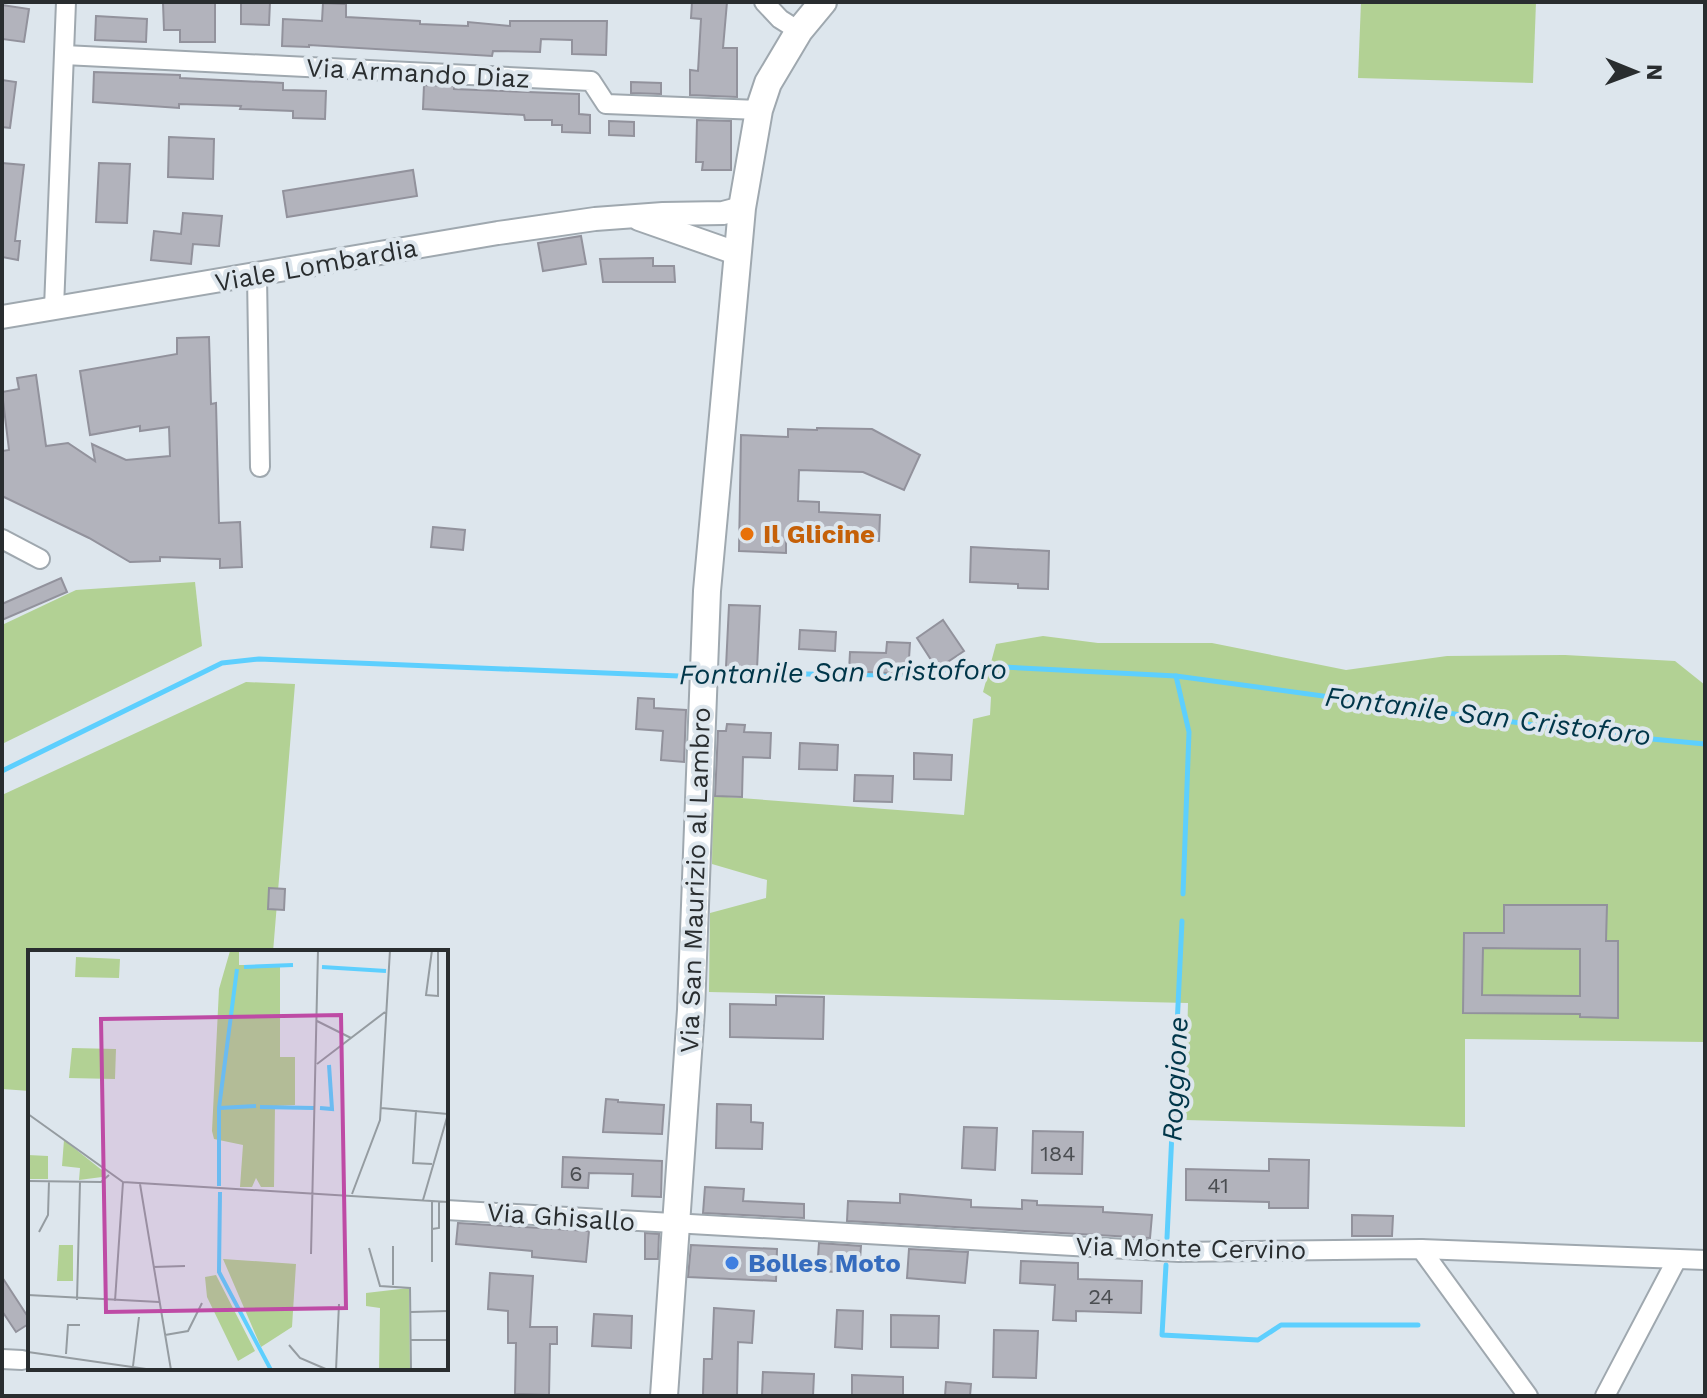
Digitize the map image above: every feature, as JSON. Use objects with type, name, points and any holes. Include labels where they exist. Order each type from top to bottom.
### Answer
[{"type":"main road","name":"Via San Maurizio al Lambro","points":[[664,1396],[691,1010],[707,591],[736,253],[759,110],[768,83],[816,3]]},
{"type":"street","points":[[54,308],[66,2]]},
{"type":"street","points":[[764,2],[780,19],[799,31]]},
{"type":"street","name":"Via Armando Diaz","points":[[64,55],[591,81],[606,104],[759,110]]},
{"type":"street","name":"Viale Lombardia","points":[[2,317],[498,233],[630,216],[723,213],[742,208]]},
{"type":"street","name":"Viale Lombardia","points":[[630,216],[736,253]]},
{"type":"street","points":[[257,276],[260,467]]},
{"type":"street","points":[[2,539],[40,559]]},
{"type":"street","name":"Via Ghisallo","points":[[448,1210],[676,1225]]},
{"type":"street","name":"Via Monte Cervino","points":[[676,1225],[1171,1252],[1421,1249],[1705,1260]]},
{"type":"street","points":[[1421,1249],[1528,1396]]},
{"type":"street","points":[[1605,1396],[1677,1259]]},
{"type":"street","points":[[2,1359],[22,1360]]},
{"type":"green space","points":[[1361,2],[1536,2],[1533,83],[1358,78]]},
{"type":"green space","points":[[195,582],[202,646],[2,744],[2,625],[76,590]]},
{"type":"green space","points":[[1043,636],[1098,643],[1212,643],[1346,670],[1447,656],[1565,655],[1675,661],[1705,685],[1705,1042],[1465,1039],[1465,1127],[1185,1120],[1188,1003],[709,992],[710,913],[766,898],[767,880],[712,864],[713,796],[964,815],[973,719],[990,715],[991,697],[983,692],[996,644]]},
{"type":"green space","points":[[246,682],[295,684],[273,950],[28,950],[28,1091],[2,1089],[2,795]]},
{"type":"building","points":[[215,2],[215,42],[180,42],[180,30],[164,30],[163,3]]},
{"type":"building","points":[[241,2],[270,2],[269,25],[241,24]]},
{"type":"building","points":[[692,2],[727,2],[723,48],[737,48],[737,97],[690,95],[690,70],[698,71],[701,19],[691,18]]},
{"type":"building","points":[[323,3],[346,4],[346,17],[420,21],[420,24],[468,26],[468,22],[510,26],[510,21],[607,21],[606,55],[572,54],[572,40],[541,39],[540,52],[493,51],[492,56],[282,46],[283,19],[322,21]]},
{"type":"building","points":[[2,5],[29,9],[24,42],[2,39]]},
{"type":"building","points":[[96,16],[147,19],[146,42],[95,40]]},
{"type":"building","points":[[94,72],[283,83],[283,90],[326,91],[325,119],[293,118],[293,111],[240,109],[241,106],[179,104],[179,108],[93,102]]},
{"type":"building","points":[[2,80],[16,82],[10,128],[2,127]]},
{"type":"building","points":[[631,82],[661,83],[661,94],[631,93]]},
{"type":"building","points":[[424,85],[579,94],[579,114],[590,115],[590,133],[562,132],[562,125],[552,125],[552,120],[525,120],[524,115],[423,109]]},
{"type":"building","points":[[697,120],[731,121],[731,170],[702,170],[703,162],[696,162]]},
{"type":"building","points":[[609,121],[634,122],[634,136],[609,135]]},
{"type":"building","points":[[169,137],[214,139],[213,179],[168,177]]},
{"type":"building","points":[[2,163],[24,165],[15,241],[20,241],[18,260],[2,257]]},
{"type":"building","points":[[99,163],[130,164],[127,223],[96,222]]},
{"type":"building","points":[[413,170],[417,196],[287,217],[283,191]]},
{"type":"building","points":[[183,213],[222,216],[219,246],[193,244],[191,264],[151,260],[154,231],[181,234]]},
{"type":"building","points":[[581,236],[586,264],[543,271],[538,243]]},
{"type":"building","points":[[653,258],[653,266],[674,266],[675,282],[603,282],[600,259]]},
{"type":"building","points":[[209,337],[211,404],[216,403],[219,523],[240,522],[242,567],[220,568],[220,559],[160,557],[160,561],[130,562],[89,538],[2,496],[2,451],[9,450],[2,392],[19,389],[17,378],[36,375],[46,446],[68,443],[95,461],[92,444],[126,460],[170,456],[169,427],[140,431],[140,426],[90,435],[80,371],[177,354],[177,338]]},
{"type":"building","points":[[788,429],[872,429],[920,455],[904,490],[863,472],[799,470],[798,501],[819,502],[819,512],[880,515],[879,541],[817,538],[818,530],[786,529],[786,553],[739,551],[741,435],[788,437]]},
{"type":"building","points":[[433,527],[465,530],[463,550],[431,547]]},
{"type":"building","points":[[971,547],[1049,551],[1048,589],[970,582]]},
{"type":"building","points":[[61,578],[67,592],[2,620],[2,604]]},
{"type":"building","points":[[729,605],[760,606],[757,669],[726,667]]},
{"type":"building","points":[[943,620],[964,651],[937,669],[917,638]]},
{"type":"building","points":[[800,630],[836,632],[835,651],[799,649]]},
{"type":"building","points":[[887,642],[910,643],[908,674],[849,671],[850,652],[886,653]]},
{"type":"building","points":[[638,698],[654,699],[654,708],[686,710],[684,762],[661,760],[663,731],[636,729]]},
{"type":"building","points":[[727,724],[745,725],[744,732],[771,733],[770,758],[743,757],[742,797],[715,796],[718,731],[726,731]]},
{"type":"building","points":[[800,743],[838,745],[837,770],[799,769]]},
{"type":"building","points":[[914,753],[952,755],[951,780],[914,779]]},
{"type":"building","points":[[855,775],[893,776],[892,802],[854,801]]},
{"type":"building","points":[[269,888],[285,889],[284,910],[268,909]]},
{"type":"building","points":[[1504,905],[1607,905],[1606,941],[1618,941],[1618,1018],[1580,1017],[1580,1014],[1463,1013],[1464,933],[1504,933]],"holes":[[[1483,948],[1580,949],[1580,996],[1482,995]]]},
{"type":"building","points":[[776,996],[824,997],[823,1039],[730,1037],[730,1004],[776,1005]]},
{"type":"building","points":[[606,1099],[664,1105],[662,1134],[603,1132]]},
{"type":"building","points":[[717,1104],[751,1105],[751,1122],[763,1123],[762,1149],[716,1148]]},
{"type":"building","points":[[964,1127],[997,1128],[995,1170],[962,1168]]},
{"type":"building","points":[[1033,1131],[1083,1132],[1082,1174],[1032,1173]]},
{"type":"building","points":[[563,1157],[662,1161],[661,1197],[632,1196],[633,1174],[589,1173],[588,1188],[562,1187]]},
{"type":"building","points":[[1269,1159],[1309,1160],[1308,1208],[1269,1208],[1269,1202],[1186,1200],[1186,1169],[1269,1171]]},
{"type":"building","points":[[705,1187],[744,1189],[743,1201],[804,1204],[804,1218],[703,1213]]},
{"type":"building","points":[[900,1194],[971,1200],[971,1207],[1022,1209],[1022,1200],[1037,1201],[1037,1205],[1103,1207],[1103,1212],[1152,1215],[1150,1238],[847,1221],[848,1201],[900,1203]]},
{"type":"building","points":[[1352,1215],[1393,1216],[1392,1236],[1352,1236]]},
{"type":"building","points":[[458,1223],[589,1231],[586,1262],[532,1257],[532,1251],[456,1244]]},
{"type":"building","points":[[645,1233],[659,1234],[658,1259],[645,1259]]},
{"type":"building","points":[[819,1243],[861,1246],[859,1273],[817,1271]]},
{"type":"building","name":"Bolles Moto","points":[[691,1245],[777,1249],[776,1281],[688,1277]]},
{"type":"building","points":[[909,1249],[968,1252],[965,1283],[907,1278]]},
{"type":"building","points":[[1021,1261],[1078,1263],[1078,1279],[1142,1281],[1141,1313],[1076,1311],[1076,1321],[1053,1320],[1055,1285],[1020,1283]]},
{"type":"building","points":[[490,1273],[533,1276],[530,1327],[557,1327],[557,1344],[550,1344],[549,1395],[515,1394],[516,1343],[508,1343],[508,1311],[488,1309]]},
{"type":"building","points":[[2,1277],[28,1317],[28,1324],[16,1332],[2,1311]]},
{"type":"building","points":[[714,1308],[754,1311],[752,1343],[738,1342],[737,1396],[703,1395],[704,1359],[712,1359]]},
{"type":"building","points":[[837,1310],[863,1311],[862,1349],[835,1347]]},
{"type":"building","points":[[594,1314],[632,1316],[631,1348],[592,1346]]},
{"type":"building","points":[[891,1315],[939,1316],[938,1348],[891,1347]]},
{"type":"building","points":[[994,1330],[1038,1331],[1036,1378],[993,1377]]},
{"type":"building","points":[[763,1372],[814,1374],[813,1396],[762,1396]]},
{"type":"building","points":[[852,1375],[903,1377],[903,1396],[852,1396]]},
{"type":"building","points":[[946,1382],[971,1384],[970,1396],[945,1396]]},
{"type":"waterway","name":"Fontanile San Cristoforo","points":[[2,771],[222,663],[259,659],[695,675]]},
{"type":"waterway","name":"Fontanile San Cristoforo","points":[[713,673],[894,675],[983,666],[1176,676],[1609,735],[1705,744]]},
{"type":"waterway","name":"Roggione","points":[[1176,676],[1189,732],[1183,894]]},
{"type":"waterway","name":"Roggione","points":[[1167,1238],[1182,921]]},
{"type":"waterway","points":[[1166,1265],[1162,1335],[1258,1340],[1281,1325],[1418,1325]]},
{"type":"place","name":"Il Glicine","points":[[747,534]]},
{"type":"place","name":"Bolles Moto","points":[[732,1263]]}]
